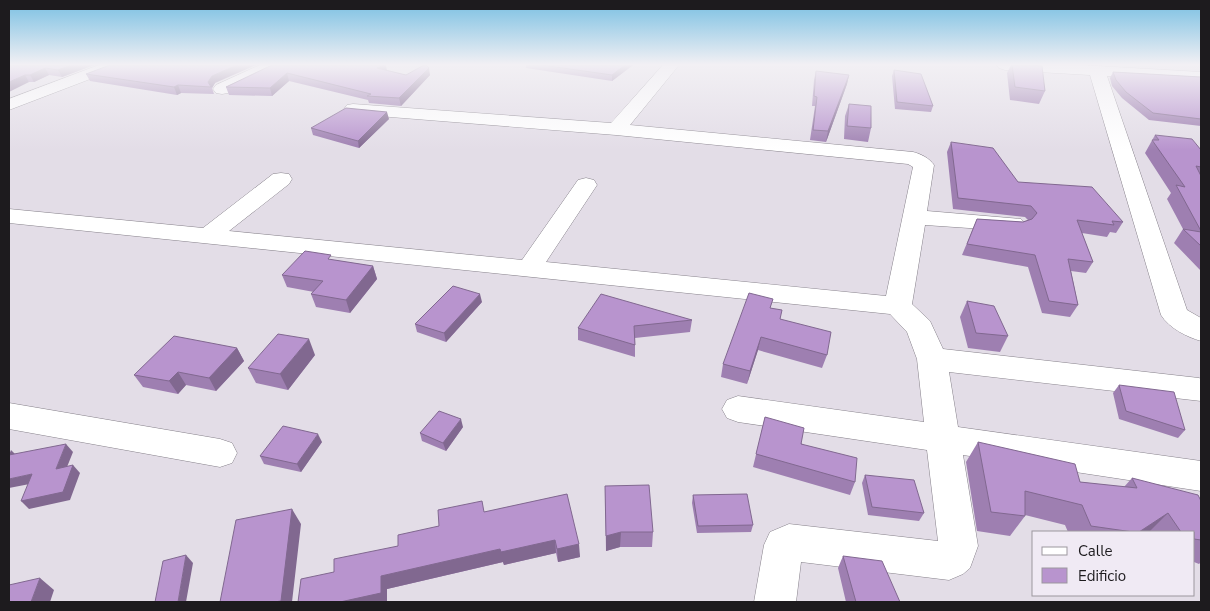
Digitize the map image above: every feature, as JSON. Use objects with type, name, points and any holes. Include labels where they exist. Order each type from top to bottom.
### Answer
[{"type":"street","points":[[9,105],[39,94]]},
{"type":"street","points":[[616,129],[646,94]]},
{"type":"street","points":[[1104,94],[1175,315],[1201,331]]},
{"type":"street","points":[[354,109],[616,129],[913,158],[924,164],[898,306]]},
{"type":"street","points":[[208,236],[281,180]]},
{"type":"street","points":[[529,269],[586,185]]},
{"type":"street","points":[[9,216],[898,306],[920,328],[932,359],[958,546],[956,555],[949,561],[788,542],[784,546],[775,602]]},
{"type":"street","points":[[915,217],[1017,224]]},
{"type":"street","points":[[932,359],[1198,390]]},
{"type":"street","points":[[738,409],[1201,476]]},
{"type":"street","points":[[9,416],[220,453]]},
{"type":"building","points":[[369,94],[403,94],[399,98],[367,96],[371,94]]},
{"type":"building","points":[[814,94],[842,94],[828,131],[813,130],[817,97],[814,96]]},
{"type":"building","points":[[896,94],[928,94],[933,106],[897,102]]},
{"type":"building","points":[[1128,94],[1201,94],[1201,119],[1153,113]]},
{"type":"building","points":[[849,104],[871,106],[871,128],[847,126]]},
{"type":"building","points":[[346,108],[387,112],[358,141],[311,128]]},
{"type":"building","points":[[1155,135],[1192,139],[1201,150],[1201,167],[1196,166],[1201,176],[1201,231],[1176,185],[1185,187],[1152,140],[1159,140]]},
{"type":"building","points":[[951,142],[993,148],[1018,182],[1092,187],[1123,222],[1112,221],[1114,225],[1077,220],[1093,262],[1068,259],[1078,305],[1049,301],[1035,255],[967,244],[977,219],[1023,222],[1032,219],[1037,213],[1031,206],[958,198]]},
{"type":"building","points":[[1183,229],[1201,232],[1201,246]]},
{"type":"building","points":[[305,251],[331,255],[328,259],[373,266],[346,300],[311,294],[323,281],[282,275]]},
{"type":"building","points":[[453,286],[480,294],[444,333],[415,324]]},
{"type":"building","points":[[749,293],[773,299],[770,308],[782,310],[780,319],[831,332],[827,355],[761,337],[750,371],[723,364]]},
{"type":"building","points":[[601,294],[692,320],[634,326],[635,345],[578,328]]},
{"type":"building","points":[[967,301],[994,306],[1008,336],[976,333]]},
{"type":"building","points":[[278,334],[309,339],[280,374],[248,368]]},
{"type":"building","points":[[174,336],[237,348],[209,378],[178,372],[169,381],[134,375]]},
{"type":"building","points":[[1119,385],[1174,392],[1185,430],[1126,411]]},
{"type":"building","points":[[439,411],[461,419],[443,443],[420,433]]},
{"type":"building","points":[[765,417],[804,428],[801,444],[857,458],[855,482],[756,454]]},
{"type":"building","points":[[283,426],[318,434],[297,464],[260,456]]},
{"type":"building","points":[[978,442],[1075,464],[1080,482],[1137,488],[1132,478],[1198,495],[1201,501],[1201,540],[1195,539],[1195,531],[1180,531],[1168,513],[1141,531],[1091,526],[1082,505],[1025,491],[1025,516],[991,512]]},
{"type":"building","points":[[66,444],[56,469],[73,465],[63,492],[21,501],[32,474],[9,479],[9,455]]},
{"type":"building","points":[[865,475],[914,480],[924,513],[872,507]]},
{"type":"building","points":[[649,485],[653,532],[621,532],[606,536],[605,486]]},
{"type":"building","points":[[567,494],[579,544],[557,549],[555,540],[501,552],[500,549],[381,576],[381,593],[340,602],[298,602],[301,579],[334,572],[334,559],[398,546],[398,535],[439,526],[438,510],[482,501],[484,512]]},
{"type":"building","points":[[747,494],[753,525],[698,526],[693,495]]},
{"type":"building","points":[[292,509],[281,601],[220,602],[236,520]]},
{"type":"building","points":[[186,555],[178,602],[155,602],[163,561]]},
{"type":"building","points":[[843,556],[882,561],[900,602],[856,602]]},
{"type":"building","points":[[40,578],[31,602],[9,602],[9,585]]}]
